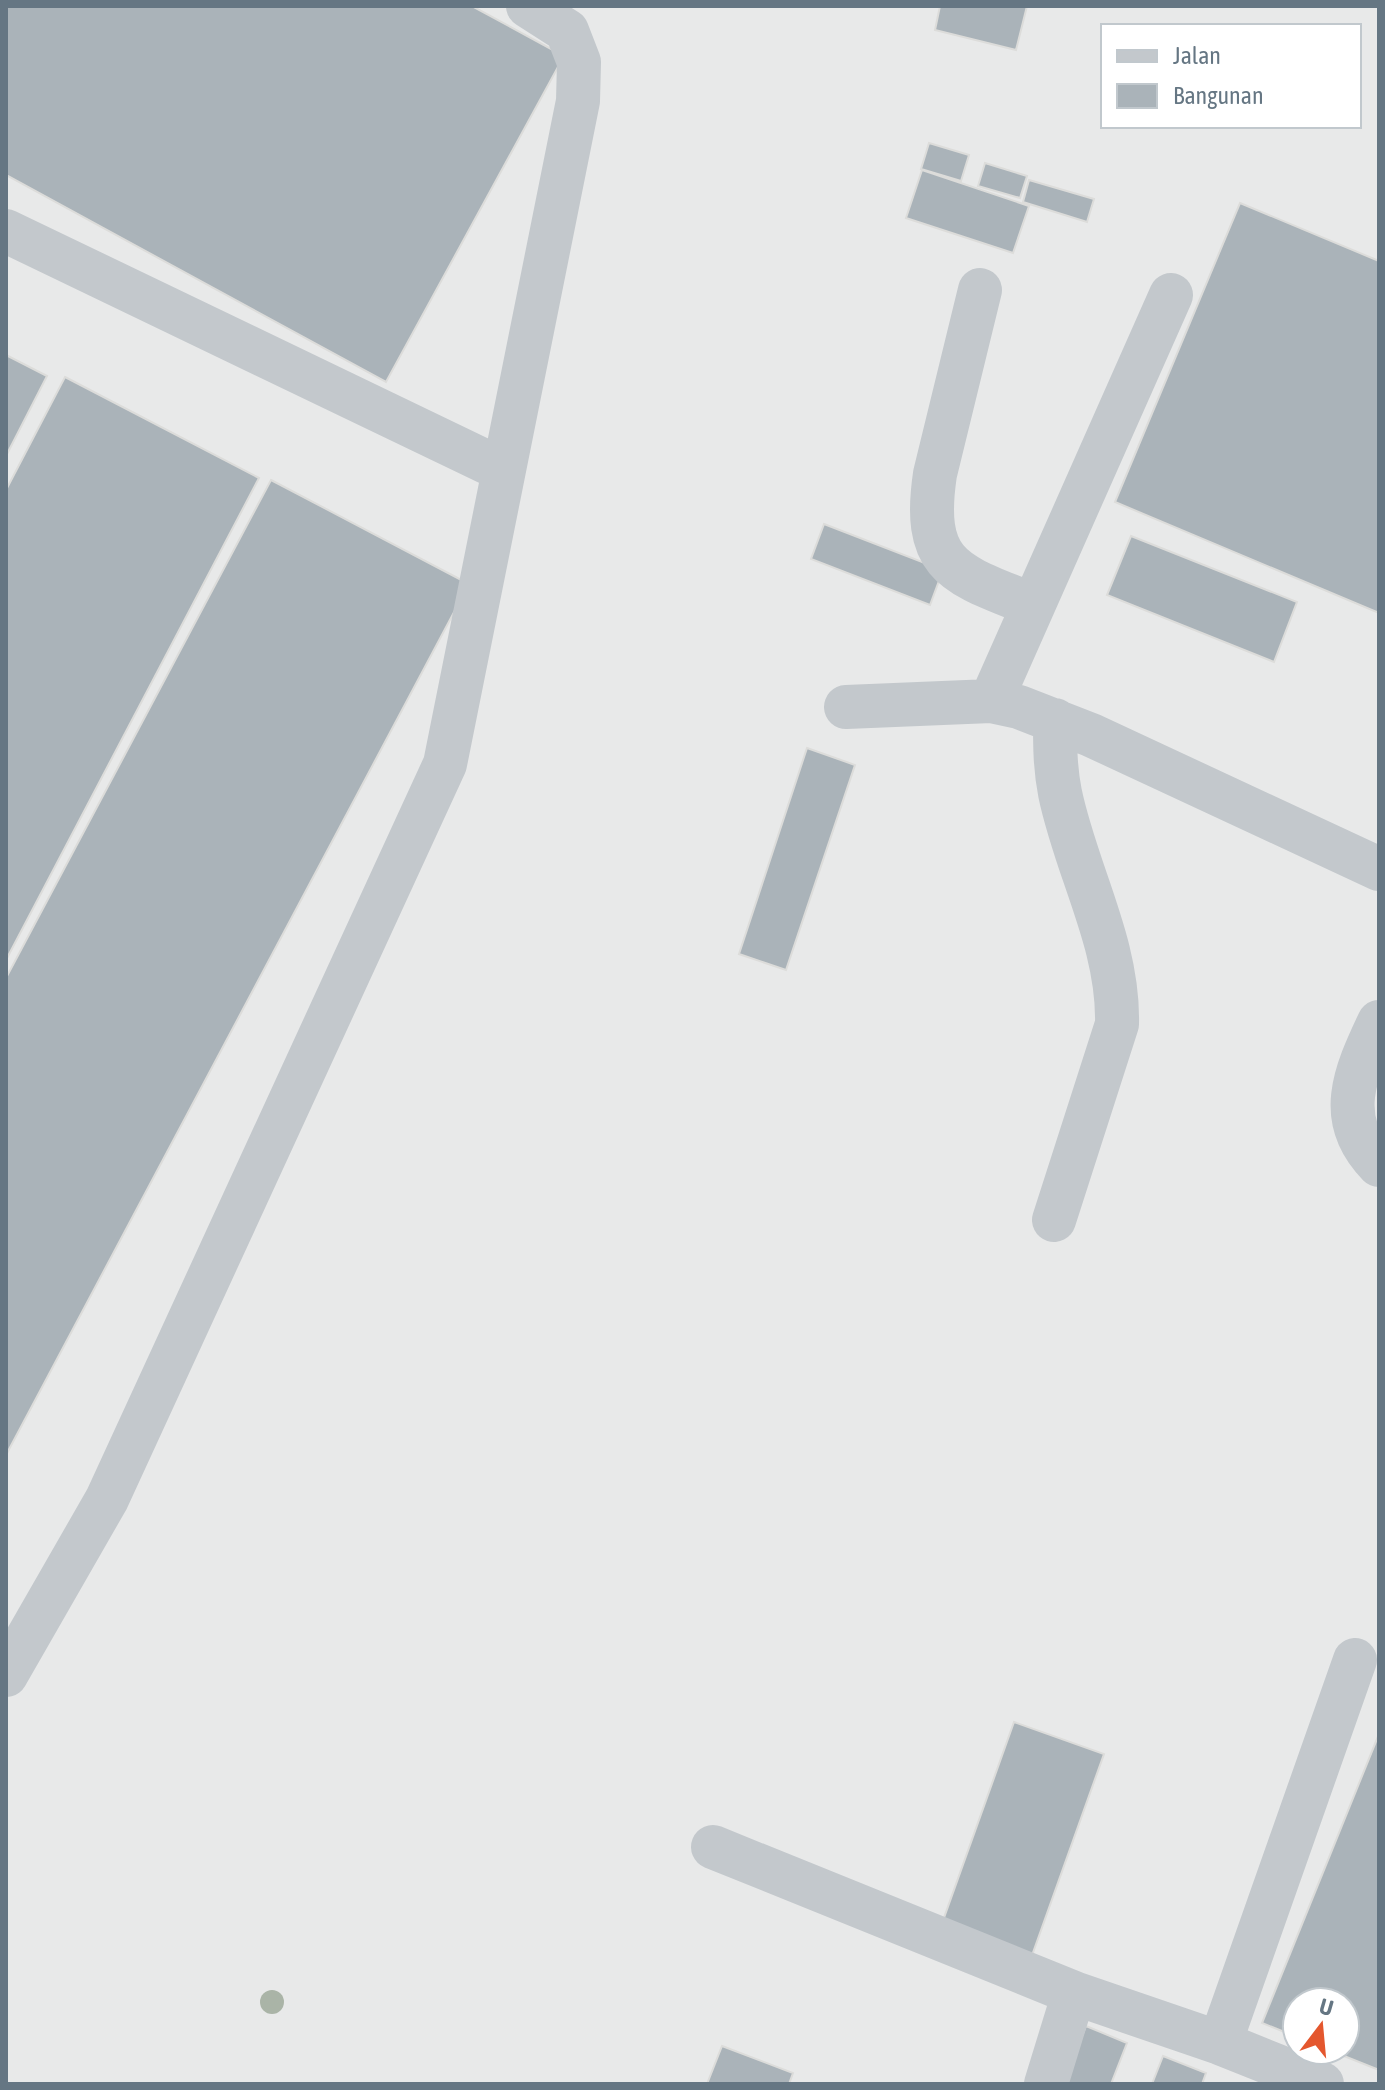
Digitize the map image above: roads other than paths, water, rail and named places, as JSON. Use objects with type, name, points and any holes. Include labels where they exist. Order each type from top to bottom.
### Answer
[{"type":"lane","points":[[6,1675],[107,1499],[445,764],[578,101],[579,62],[567,31],[528,6]]},
{"type":"lane","points":[[6,231],[503,470]]},
{"type":"lane","points":[[980,290],[935,474],[931,505],[934,539],[950,564],[972,580],[1033,605]]},
{"type":"lane","points":[[991,701],[1171,295]]},
{"type":"lane","points":[[846,707],[991,701],[1019,707],[1055,720],[1379,869]]},
{"type":"lane","points":[[1054,1220],[1117,1024],[1118,998],[1103,930],[1060,796],[1055,760],[1055,720]]},
{"type":"lane","points":[[1379,1022],[1359,1064],[1351,1117],[1363,1148],[1379,1165]]},
{"type":"lane","points":[[1220,2043],[1355,1660]]},
{"type":"lane","points":[[713,1847],[1074,1993],[1220,2043],[1322,2084]]},
{"type":"lane","points":[[1046,2084],[1074,1993]]}]
